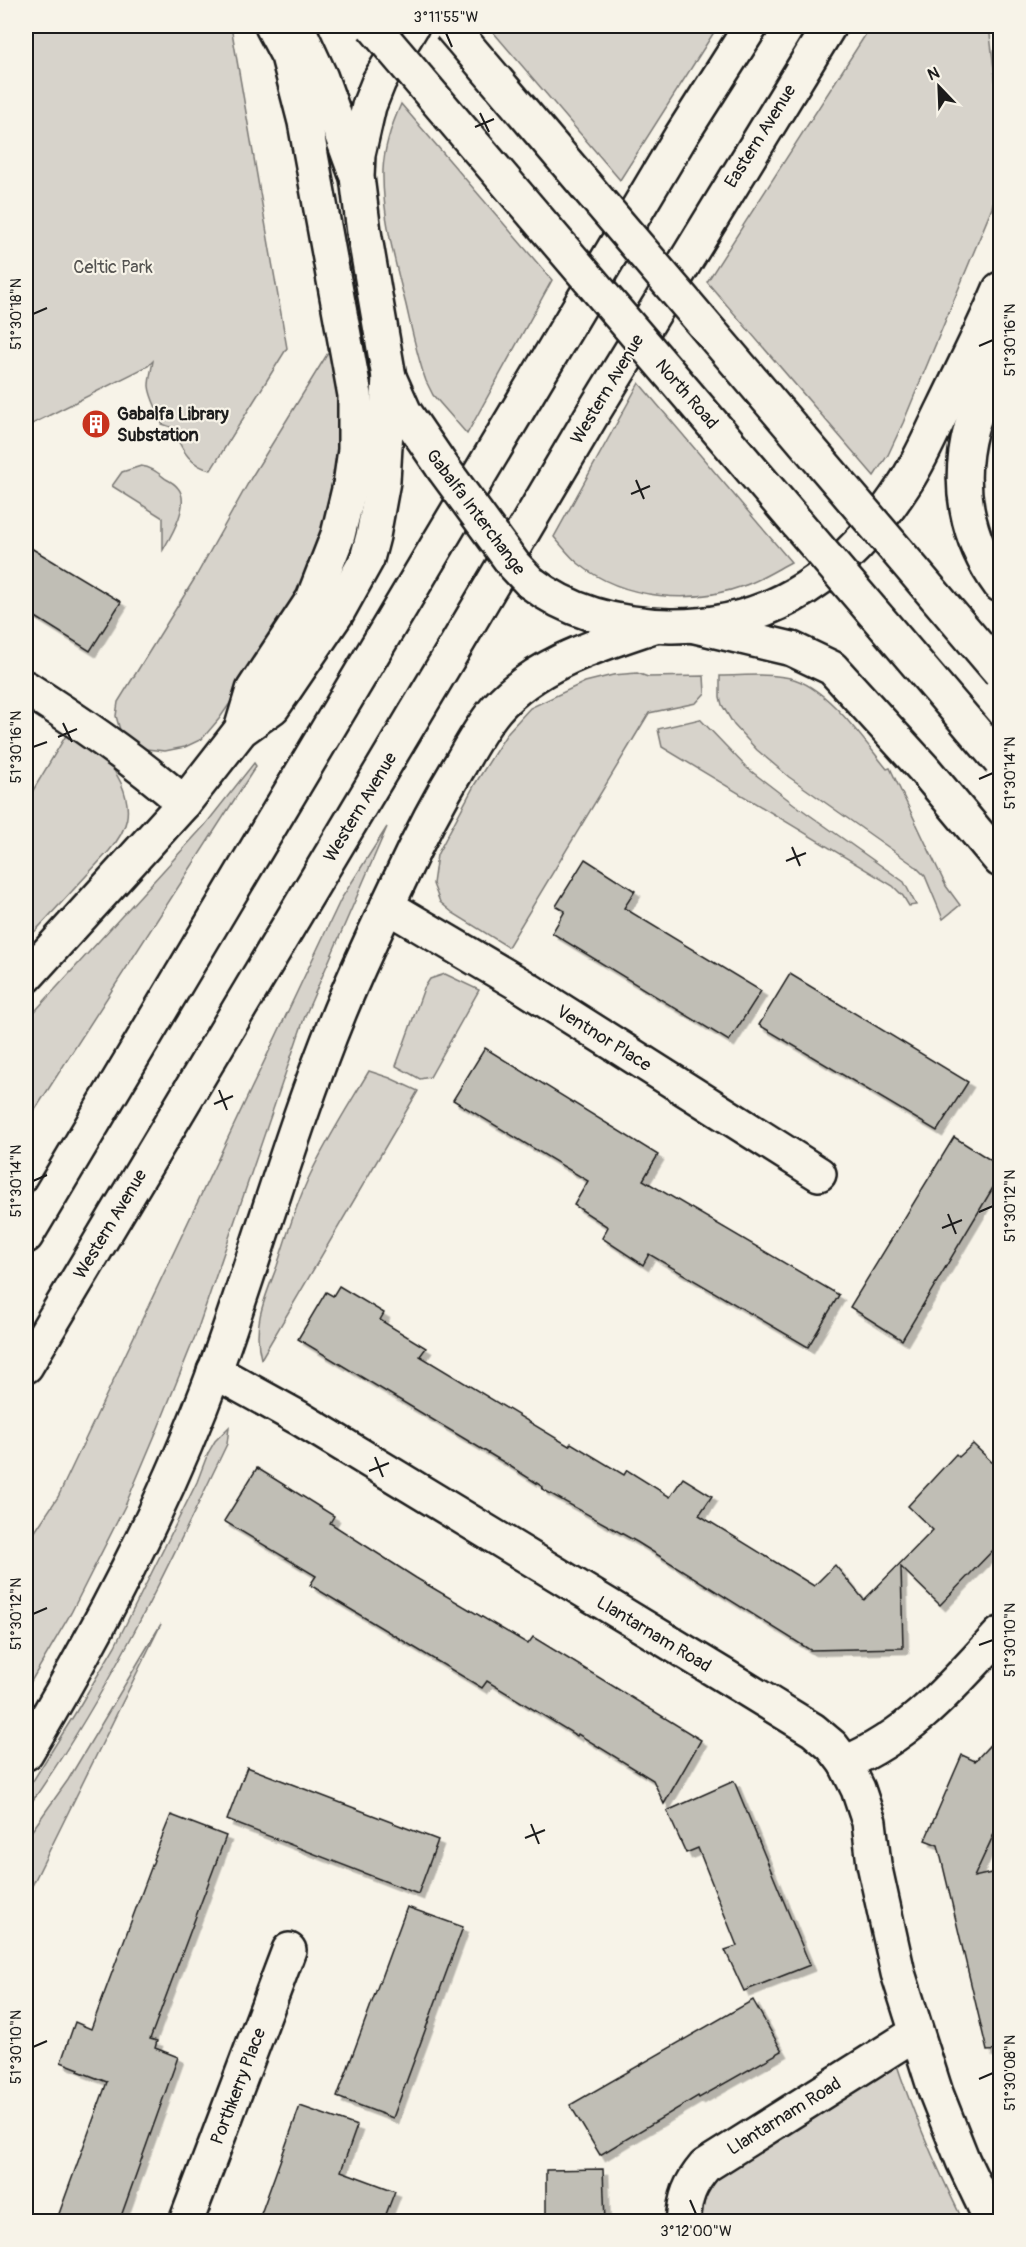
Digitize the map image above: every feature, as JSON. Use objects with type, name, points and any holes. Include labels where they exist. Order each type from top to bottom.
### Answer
[{"type":"main road","points":[[241,730],[253,690],[314,599],[338,535],[350,485],[355,450],[353,384],[305,122],[288,56],[272,26]]},
{"type":"main road","points":[[297,26],[321,78],[357,177]]},
{"type":"main road","name":"North Road","points":[[373,26],[1000,761]]},
{"type":"main road","name":"Gabalfa Interchange","points":[[412,26],[379,81],[369,106],[358,154],[357,177],[364,232],[389,377],[404,411],[514,565],[549,597],[571,608],[625,622],[654,626],[695,626],[736,620],[790,598],[821,579],[850,554],[879,521],[905,484],[979,338],[1000,289]]},
{"type":"main road","points":[[450,26],[1000,672]]},
{"type":"main road","points":[[26,1236],[681,136],[751,26]]},
{"type":"main road","name":"Eastern Avenue","points":[[692,248],[829,26]]},
{"type":"main road","name":"Western Avenue","points":[[26,1366],[692,248]]},
{"type":"main road","points":[[979,338],[986,380],[966,448],[964,494],[973,536],[987,566],[1000,585]]},
{"type":"main road","points":[[26,977],[184,803],[241,730],[273,707],[337,613],[367,559],[383,481],[389,377]]},
{"type":"main road","points":[[26,1753],[64,1689],[120,1584],[186,1444],[214,1371],[340,1011],[387,906],[444,792],[480,730],[497,708],[522,684],[565,658],[654,626]]},
{"type":"main road","points":[[695,626],[792,649],[832,668],[915,759],[1000,860]]},
{"type":"main road","points":[[26,688],[108,742],[184,803]]},
{"type":"main road","name":"Ventnor Place","points":[[387,906],[521,985],[819,1174]]},
{"type":"main road","name":"Llantarnam Road","points":[[214,1371],[298,1418],[813,1730],[832,1746],[845,1763],[858,1789],[869,1822],[874,1864],[898,1973],[936,2093],[963,2161],[992,2222]]},
{"type":"main road","points":[[845,1763],[876,1749],[914,1723],[1000,1634]]},
{"type":"main road","name":"Porthkerry Place","points":[[186,2222],[289,1950]]},
{"type":"main road","name":"Llantarnam Road","points":[[683,2222],[689,2188],[705,2166],[916,2033]]},
{"type":"green space","name":"Celtic Park","points":[[26,26],[231,26],[287,348],[211,470],[191,460],[171,427],[162,424],[149,386],[153,361],[148,366],[26,427]]},
{"type":"green space","points":[[488,26],[718,26],[620,180]]},
{"type":"green space","points":[[871,26],[989,26],[1000,121],[999,172],[992,208],[903,423],[888,455],[874,476],[707,282]]},
{"type":"green space","points":[[401,104],[552,280],[467,434],[433,395],[426,381],[390,238],[383,170],[389,136]]},
{"type":"green space","points":[[331,348],[347,397],[334,509],[301,590],[256,666],[202,739],[185,747],[165,751],[134,745],[120,730],[116,716],[118,702],[195,578],[251,478]]},
{"type":"green space","points":[[639,383],[791,562],[752,583],[725,591],[682,597],[660,596],[638,592],[597,576],[572,558],[554,537]]},
{"type":"green space","points":[[141,466],[151,469],[172,483],[181,494],[181,511],[171,537],[163,550],[163,518],[112,486],[122,472]]},
{"type":"green space","points":[[637,673],[648,677],[704,676],[705,693],[696,703],[649,713],[508,947],[453,913],[440,902],[433,884],[437,855],[475,784],[508,732],[530,708],[585,682],[613,675]]},
{"type":"green space","points":[[720,676],[782,676],[804,683],[831,703],[887,769],[890,768],[946,886],[960,905],[943,919],[925,876],[915,866],[789,777],[757,750],[734,725],[722,705]]},
{"type":"green space","points":[[700,719],[747,768],[904,882],[916,905],[909,906],[893,886],[662,747],[658,729]]},
{"type":"green space","points":[[68,732],[99,755],[114,771],[125,793],[127,819],[121,835],[109,851],[26,941],[26,802]]},
{"type":"green space","points":[[254,763],[256,766],[26,1124],[26,1021],[205,825]]},
{"type":"green space","points":[[387,827],[305,1016],[196,1334],[158,1428],[125,1506],[71,1613],[26,1690],[26,1545],[58,1497],[341,899]]},
{"type":"green space","points":[[445,974],[479,990],[430,1077],[420,1079],[396,1066],[424,988],[430,979]]},
{"type":"green space","points":[[369,1071],[418,1091],[261,1359],[258,1334],[261,1311],[296,1208],[324,1148]]},
{"type":"green space","points":[[229,1427],[227,1444],[134,1632],[83,1723],[26,1810],[26,1792],[115,1646],[197,1482],[208,1453],[215,1441]]},
{"type":"green space","points":[[161,1624],[26,1898],[26,1839],[68,1780]]},
{"type":"green space","points":[[895,2059],[926,2141],[963,2221],[702,2222],[704,2197],[723,2168]]},
{"type":"building","points":[[26,545],[121,602],[90,651],[26,611]]},
{"type":"building","points":[[585,859],[635,891],[624,908],[761,991],[729,1041],[552,933],[565,911],[556,906]]},
{"type":"building","points":[[790,974],[968,1082],[937,1131],[759,1025]]},
{"type":"building","points":[[485,1048],[658,1155],[643,1180],[839,1295],[808,1347],[649,1254],[643,1265],[602,1238],[608,1227],[574,1205],[588,1181],[453,1100]]},
{"type":"building","points":[[954,1137],[1000,1166],[1000,1176],[902,1340],[850,1307]]},
{"type":"building","points":[[339,1286],[384,1313],[380,1320],[426,1348],[420,1356],[569,1446],[571,1443],[624,1475],[627,1470],[670,1497],[683,1478],[712,1496],[699,1515],[814,1586],[835,1565],[864,1600],[933,1530],[908,1506],[956,1454],[959,1457],[973,1444],[1000,1470],[1000,1543],[940,1605],[901,1567],[903,1648],[810,1650],[637,1542],[542,1489],[543,1487],[505,1463],[298,1339],[326,1292],[333,1296]]},
{"type":"building","points":[[257,1468],[334,1516],[330,1523],[416,1578],[528,1644],[533,1637],[701,1740],[664,1804],[653,1780],[487,1681],[482,1688],[310,1585],[316,1576],[224,1521]]},
{"type":"building","points":[[1000,1734],[1000,1821],[974,1877],[1000,1871],[1000,2050],[987,2051],[938,1845],[925,1840],[962,1755],[975,1761]]},
{"type":"building","points":[[247,1767],[438,1840],[418,1894],[227,1820]]},
{"type":"building","points":[[734,1781],[810,1965],[744,1991],[725,1950],[737,1946],[698,1848],[686,1853],[667,1811]]},
{"type":"building","points":[[171,1815],[226,1836],[150,2039],[157,2041],[155,2048],[178,2057],[119,2222],[56,2222],[107,2082],[61,2062],[75,2022],[91,2029]]},
{"type":"building","points":[[407,1907],[463,1927],[393,2118],[337,2097]]},
{"type":"building","points":[[753,2000],[782,2051],[699,2098],[698,2096],[600,2155],[570,2105]]},
{"type":"building","points":[[300,2106],[357,2126],[341,2171],[395,2191],[383,2222],[258,2222]]},
{"type":"building","points":[[603,2169],[605,2222],[546,2222],[546,2170]]},
{"type":"place","name":"Gabalfa Library Substation","points":[[96,424]]}]
